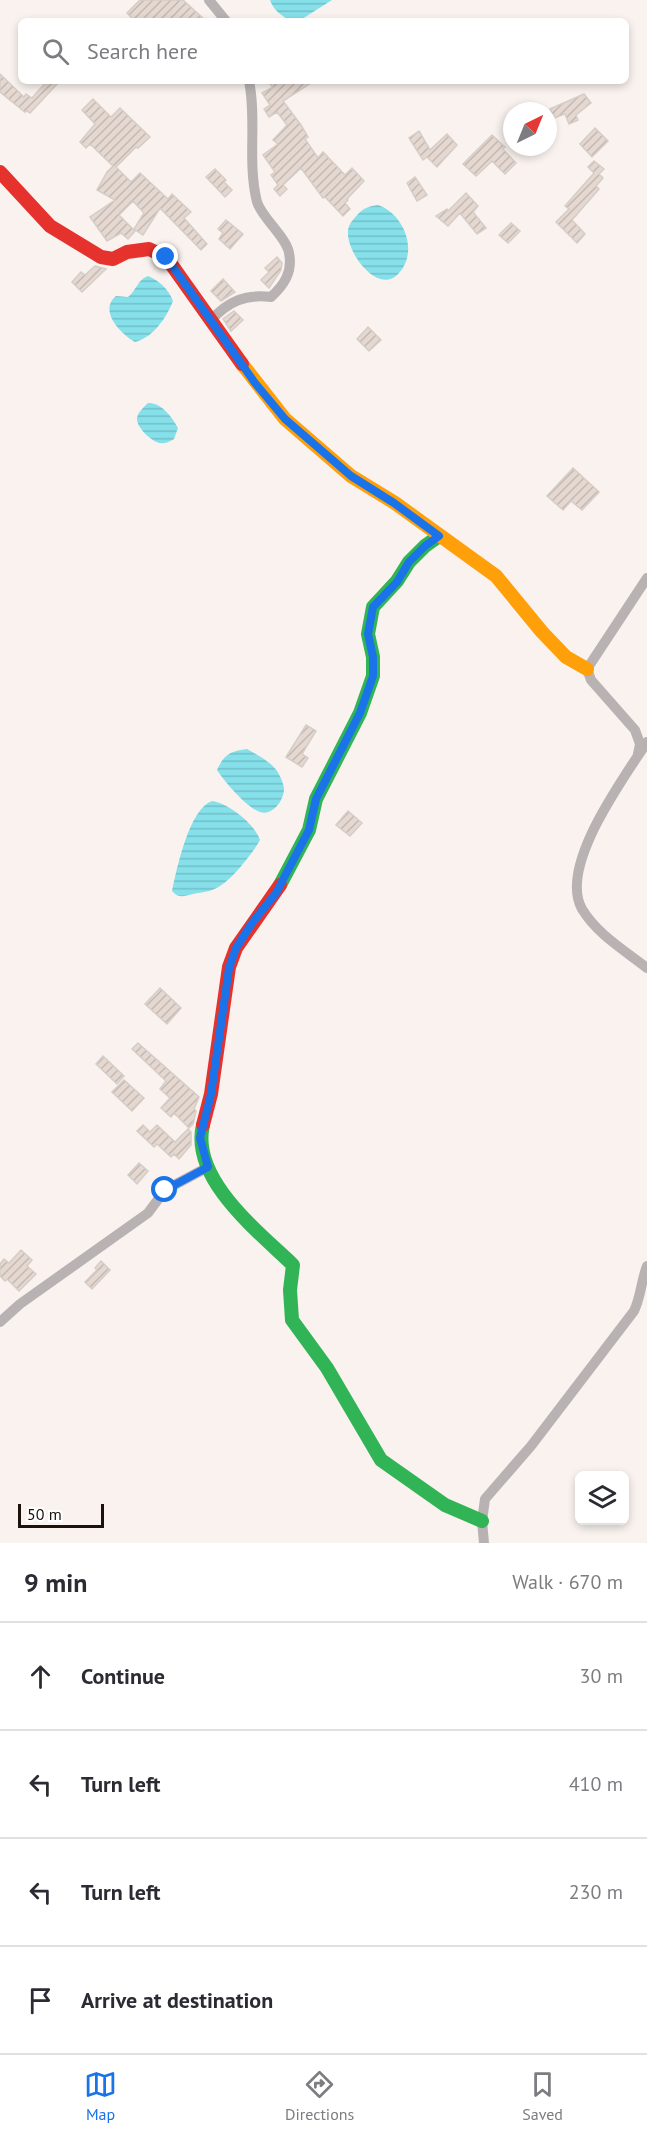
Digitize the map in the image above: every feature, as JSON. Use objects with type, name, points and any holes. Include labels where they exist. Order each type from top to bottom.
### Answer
[{"type":"street","points":[[209,0],[224,18]]},
{"type":"street","points":[[211,320],[224,306],[239,300],[257,296],[271,297],[284,285],[289,269],[289,251],[258,204],[252,162],[249,84]]},
{"type":"street","points":[[0,172],[50,226],[101,257],[113,259],[127,252],[149,249],[166,257],[255,383],[285,419],[351,476],[394,503],[496,576],[542,632],[566,657],[587,669],[591,680],[635,730],[640,744],[637,758]]},
{"type":"street","points":[[439,536],[409,562],[397,582],[373,607],[368,634],[373,657],[373,676],[360,713],[316,799],[309,830],[276,893],[236,948],[229,968],[211,1094],[200,1138],[208,1167],[219,1189],[241,1215],[293,1265],[290,1290],[292,1320],[327,1368],[381,1460],[445,1505],[482,1521]]},
{"type":"street","points":[[587,669],[647,578]]},
{"type":"street","points":[[647,742],[587,842],[579,864],[577,885],[581,907],[596,927],[647,968]]},
{"type":"street","points":[[0,1322],[20,1304],[147,1213],[165,1190],[208,1167]]},
{"type":"street","points":[[484,1543],[482,1521],[485,1499],[531,1446],[634,1311],[640,1299],[642,1279],[647,1266]]},
{"type":"water","points":[[270,0],[332,0],[304,18],[286,18],[271,4]]},
{"type":"water","points":[[378,205],[395,216],[406,234],[408,244],[405,264],[399,273],[390,279],[381,279],[372,275],[363,267],[350,246],[348,235],[350,224],[362,210]]},
{"type":"water","points":[[148,276],[164,286],[173,301],[167,314],[154,331],[135,342],[118,328],[110,315],[109,308],[116,296],[128,297]]},
{"type":"water","points":[[148,403],[162,408],[173,420],[178,428],[174,439],[167,443],[160,443],[142,430],[137,417]]},
{"type":"water","points":[[247,749],[271,764],[283,783],[282,798],[269,812],[260,812],[249,805],[230,787],[217,770],[222,760],[229,754]]},
{"type":"water","points":[[212,801],[240,815],[253,827],[260,840],[242,865],[220,886],[213,890],[179,896],[172,891],[185,840],[197,815],[204,806]]},
{"type":"building","points":[[140,0],[183,0],[203,18],[132,18],[127,13]]},
{"type":"building","points":[[0,74],[24,97],[26,94],[32,98],[44,84],[57,84],[30,113],[25,112],[0,92]]},
{"type":"building","points":[[270,84],[309,84],[283,101],[301,125],[308,137],[305,139],[318,158],[323,152],[345,175],[352,168],[364,181],[347,199],[345,203],[350,209],[343,216],[325,197],[323,198],[301,168],[283,185],[287,189],[280,196],[274,189],[278,185],[271,175],[275,172],[263,155],[278,144],[273,140],[287,125],[277,112],[269,117],[264,109],[270,105],[262,93],[273,87]]},
{"type":"building","points":[[584,94],[591,103],[576,115],[578,120],[569,124],[565,114],[557,117],[557,106]]},
{"type":"building","points":[[93,99],[111,117],[120,108],[150,137],[116,167],[131,182],[140,173],[168,199],[172,194],[191,212],[184,218],[207,244],[201,250],[160,208],[143,235],[134,229],[144,213],[133,201],[119,215],[135,231],[128,239],[121,233],[107,241],[90,217],[115,200],[97,190],[113,166],[90,144],[86,148],[80,142],[95,124],[82,110]]},
{"type":"building","points":[[595,128],[608,141],[592,157],[580,144]]},
{"type":"building","points":[[419,131],[430,150],[447,134],[457,145],[437,167],[427,157],[423,160],[409,138]]},
{"type":"building","points":[[492,135],[503,145],[503,156],[510,156],[516,163],[505,174],[492,161],[476,176],[463,164]]},
{"type":"building","points":[[594,161],[604,169],[599,174],[603,178],[596,186],[599,189],[572,220],[585,234],[577,243],[556,222],[569,209],[565,206],[594,173],[588,167]]},
{"type":"building","points":[[215,169],[232,190],[225,197],[206,177]]},
{"type":"building","points":[[415,177],[427,195],[417,201],[407,183]]},
{"type":"building","points":[[466,193],[478,206],[473,212],[486,228],[477,234],[460,213],[448,226],[436,216],[447,209],[448,211]]},
{"type":"building","points":[[226,220],[243,234],[230,249],[219,239],[223,233],[218,229]]},
{"type":"building","points":[[511,223],[520,231],[508,243],[499,235]]},
{"type":"building","points":[[277,257],[282,263],[281,270],[269,288],[261,280],[269,272],[265,268]]},
{"type":"building","points":[[95,266],[106,269],[82,292],[72,282],[81,272],[85,275]]},
{"type":"building","points":[[223,279],[235,292],[221,301],[211,291]]},
{"type":"building","points":[[234,311],[243,320],[231,331],[223,319]]},
{"type":"building","points":[[368,327],[381,340],[369,351],[357,339]]},
{"type":"building","points":[[573,468],[599,492],[582,510],[571,501],[563,510],[547,496]]},
{"type":"building","points":[[306,725],[316,731],[302,754],[308,758],[302,767],[286,757]]},
{"type":"building","points":[[348,811],[362,823],[350,836],[336,825]]},
{"type":"building","points":[[160,988],[181,1008],[167,1024],[145,1004]]},
{"type":"building","points":[[138,1043],[199,1097],[194,1109],[196,1111],[193,1124],[189,1128],[174,1113],[171,1117],[161,1108],[170,1098],[160,1089],[166,1081],[132,1049]]},
{"type":"building","points":[[103,1056],[124,1076],[117,1084],[96,1064]]},
{"type":"building","points":[[124,1080],[144,1098],[132,1111],[112,1092]]},
{"type":"building","points":[[143,1125],[150,1132],[157,1125],[175,1142],[188,1129],[191,1132],[191,1145],[179,1159],[174,1154],[171,1157],[157,1144],[154,1147],[137,1131]]},
{"type":"building","points":[[139,1163],[148,1171],[137,1184],[128,1175]]},
{"type":"building","points":[[21,1250],[32,1260],[27,1266],[36,1274],[19,1291],[7,1279],[5,1281],[0,1276],[0,1264],[4,1259],[9,1263]]},
{"type":"building","points":[[101,1261],[110,1270],[92,1289],[85,1282],[97,1270],[95,1268]]},
{"type":"traffic: fast","points":[[280,885],[309,830],[316,799],[360,713],[373,676],[373,657],[368,634],[373,607],[397,581],[409,562],[439,536]]},
{"type":"traffic: fast","points":[[203,1125],[202,1145],[207,1165],[217,1184],[230,1203],[293,1265],[290,1290],[292,1320],[327,1368],[381,1460],[445,1505],[482,1521]]},
{"type":"traffic: slow","points":[[242,364],[285,419],[351,476],[395,503],[496,576],[542,632],[566,657],[587,669]]},
{"type":"traffic: jam","points":[[0,172],[50,226],[101,257],[113,259],[127,252],[149,249],[166,257],[242,364]]},
{"type":"traffic: jam","points":[[203,1125],[211,1094],[229,967],[236,948],[280,885]]},
{"type":"route","points":[[165,1190],[208,1167],[200,1138],[211,1094],[229,968],[236,948],[276,893],[309,830],[316,799],[360,713],[373,676],[373,657],[368,634],[373,607],[397,582],[409,562],[439,536],[394,503],[351,476],[285,419],[255,383],[166,257]]}]
